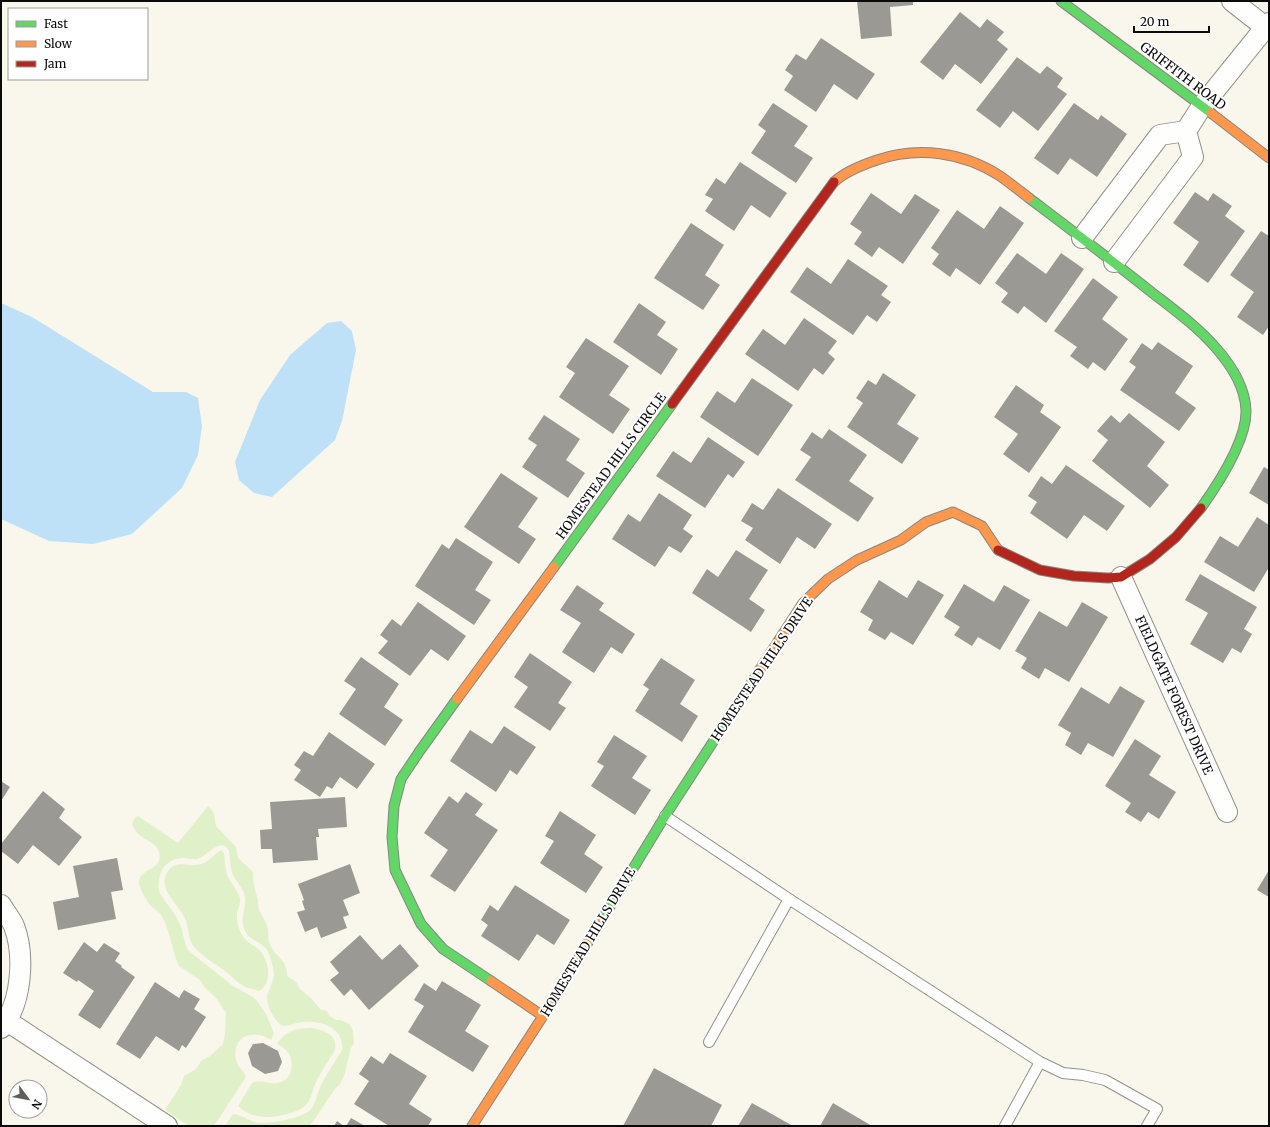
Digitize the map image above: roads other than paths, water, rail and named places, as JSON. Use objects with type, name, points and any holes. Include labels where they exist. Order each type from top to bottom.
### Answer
[{"type":"street","name":"GRIFFITH ROAD","points":[[1061,1],[1269,158]]},
{"type":"street","points":[[1121,577],[1150,559],[1176,537],[1199,511],[1219,483],[1239,443],[1245,421],[1246,410],[1242,388],[1237,377],[1217,350],[1193,325],[1114,262],[1193,157],[1186,131],[1202,106],[1268,27],[1232,1]]},
{"type":"street","points":[[1082,238],[1160,135],[1186,131]]},
{"type":"street","name":"HOMESTEAD HILLS CIRCLE","points":[[543,1016],[443,949],[421,924],[395,870],[392,837],[394,806],[401,779],[419,752],[835,181],[854,168],[886,156],[901,153],[931,152],[964,159],[1000,176],[1114,262]]},
{"type":"street","name":"HOMESTEAD HILLS DRIVE","points":[[472,1126],[543,1016],[665,816],[803,603],[828,578],[857,560],[901,540],[926,522],[953,512],[982,526],[999,551],[1040,570],[1074,576],[1108,578],[1121,577]]},
{"type":"street","name":"FIELDGATE FOREST DRIVE","points":[[1121,577],[1227,812]]},
{"type":"street","points":[[1,905],[14,925],[20,948],[20,971],[17,992],[12,1010],[4,1024],[166,1126]]},
{"type":"lane","points":[[665,816],[789,899],[1040,1062],[1063,1073],[1083,1075],[1105,1080],[1157,1109],[1147,1126]]},
{"type":"lane","points":[[709,1042],[789,899]]},
{"type":"lane","points":[[1005,1126],[1040,1062]]},
{"type":"water","points":[[1,303],[32,317],[153,392],[186,392],[198,398],[202,426],[198,455],[182,488],[132,534],[93,544],[49,541],[1,519]]},
{"type":"water","points":[[341,321],[352,331],[356,350],[342,421],[335,440],[272,497],[254,493],[239,480],[235,462],[260,400],[290,355],[327,323]]}]
